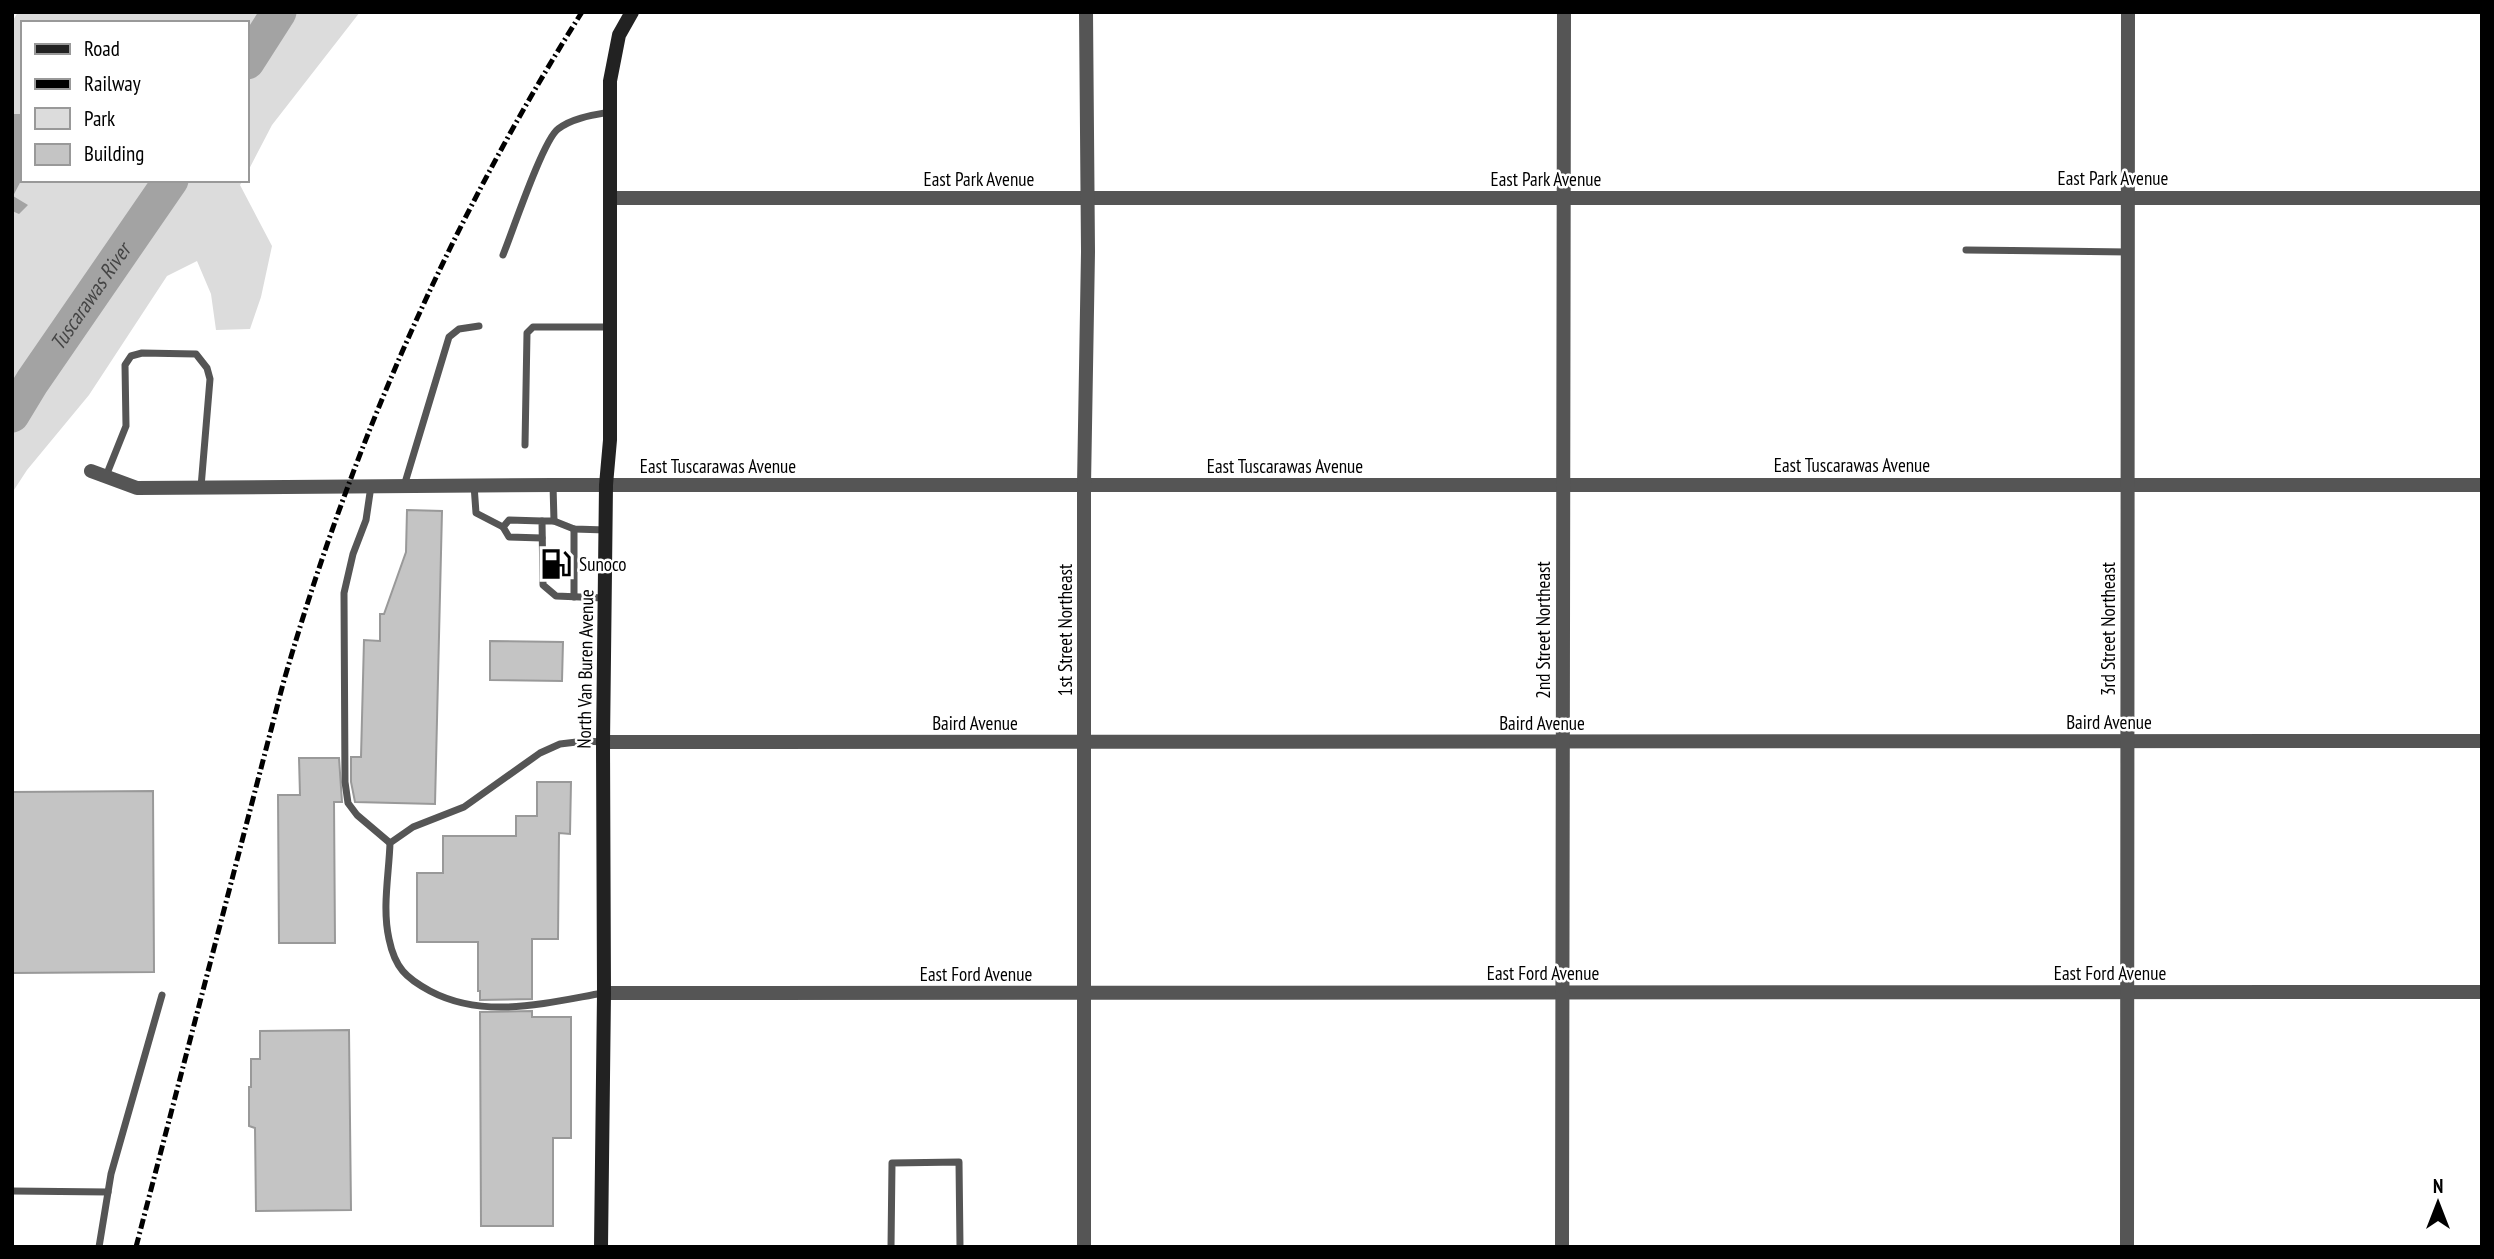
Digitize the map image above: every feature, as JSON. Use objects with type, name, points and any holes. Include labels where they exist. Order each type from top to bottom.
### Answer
[{"type":"street","name":"North Van Buren Avenue","points":[[601,1247],[603,742],[606,485],[610,440],[610,81],[619,34],[632,12]]},
{"type":"street","name":"1st Street Northeast","points":[[1084,1247],[1086,12]]},
{"type":"street","name":"2nd Street Northeast","points":[[1562,1247],[1564,12]]},
{"type":"street","name":"3rd Street Northeast","points":[[2127,1247],[2128,12]]},
{"type":"street","name":"East Park Avenue","points":[[611,198],[2482,198]]},
{"type":"street","name":"East Tuscarawas Avenue","points":[[91,471],[137,488],[474,485],[2482,485]]},
{"type":"street","name":"Baird Avenue","points":[[603,742],[2482,741]]},
{"type":"street","name":"East Ford Avenue","points":[[604,993],[2482,992]]},
{"type":"lane","points":[[503,255],[542,155],[556,130],[586,116],[611,112]]},
{"type":"lane","points":[[1966,250],[2129,252]]},
{"type":"lane","points":[[404,486],[449,337],[459,329],[479,326]]},
{"type":"lane","points":[[525,446],[527,333],[533,327],[609,327]]},
{"type":"lane","points":[[106,476],[126,426],[125,365],[131,356],[142,353],[196,354],[207,368],[210,379],[201,487]]},
{"type":"lane","points":[[474,485],[476,513],[503,527],[509,537],[541,538]]},
{"type":"lane","points":[[553,485],[554,521]]},
{"type":"lane","points":[[371,486],[366,520],[353,554],[344,593],[345,782],[348,803],[357,815],[390,843]]},
{"type":"lane","points":[[503,527],[509,520],[554,521],[574,529],[606,530]]},
{"type":"lane","points":[[542,521],[543,585],[556,596],[605,598]]},
{"type":"lane","points":[[574,529],[574,597]]},
{"type":"lane","points":[[390,843],[414,827],[464,807],[540,752],[560,744],[603,742]]},
{"type":"lane","points":[[390,843],[386,921],[389,942],[397,964],[408,979],[446,999],[495,1008],[530,1006],[604,993]]},
{"type":"lane","points":[[99,1247],[111,1174],[162,995]]},
{"type":"lane","points":[[891,1247],[892,1163],[960,1162],[960,1247]]},
{"type":"lane","points":[[12,1191],[108,1192]]},
{"type":"green space","points":[[18,12],[360,12],[272,125],[248,171],[248,21],[21,21],[21,182],[242,182],[240,185],[272,246],[261,297],[250,329],[216,330],[211,294],[197,261],[167,276],[89,395],[27,470],[12,493],[12,22]]},
{"type":"shaded area","points":[[12,114],[21,114],[21,181],[13,196],[28,205],[19,214],[12,211]]},
{"type":"building","points":[[407,510],[442,511],[435,804],[355,802],[351,782],[351,757],[361,757],[364,640],[380,641],[380,614],[384,614],[406,552]]},
{"type":"building","points":[[490,641],[563,642],[562,681],[490,680]]},
{"type":"building","points":[[299,758],[339,758],[342,802],[334,802],[335,943],[279,943],[278,795],[300,795]]},
{"type":"building","points":[[537,782],[571,782],[570,834],[559,833],[558,939],[532,939],[532,999],[480,1000],[478,942],[417,942],[417,873],[443,873],[443,836],[516,836],[516,816],[537,816]]},
{"type":"building","points":[[153,791],[154,972],[12,973],[12,792]]},
{"type":"building","points":[[532,1011],[532,1017],[571,1017],[571,1138],[553,1138],[553,1226],[481,1226],[480,1012]]},
{"type":"building","points":[[349,1030],[351,1210],[256,1211],[255,1128],[249,1126],[249,1087],[251,1059],[260,1059],[260,1031]]},
{"type":"waterway","name":"Tuscarawas River","points":[[248,60],[279,12]]},
{"type":"waterway","name":"Tuscarawas River","points":[[12,415],[170,182]]},
{"type":"railway","points":[[136,1247],[283,684],[340,508],[408,338],[447,254],[534,91],[582,12]]},
{"type":"place","name":"Sunoco","points":[[556,564]]}]
